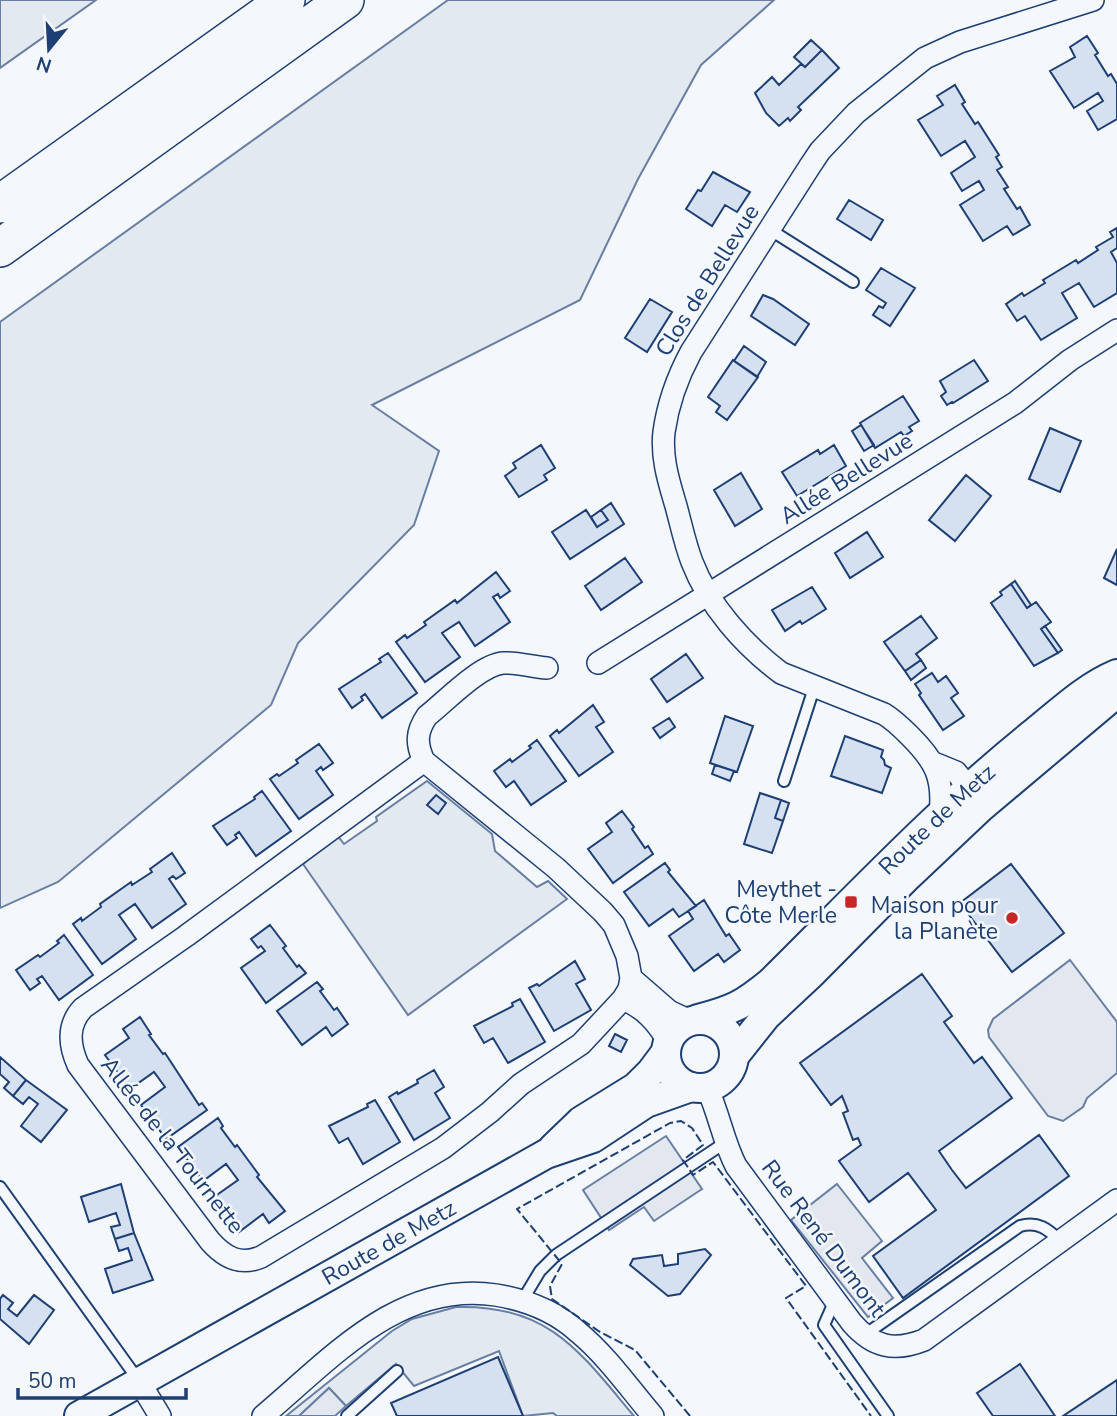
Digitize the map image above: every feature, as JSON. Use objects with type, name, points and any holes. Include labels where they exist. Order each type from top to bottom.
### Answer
[{"type":"highway","points":[[0,204],[286,0]]},
{"type":"highway","points":[[0,248],[345,0]]},
{"type":"main road","name":"Route de Metz","points":[[694,1020],[732,1010],[764,988],[969,788],[1098,682],[1117,674]]},
{"type":"main road","name":"Route de Metz","points":[[735,1055],[766,1016],[918,866],[980,808],[1117,690]]},
{"type":"main road","points":[[694,1020],[715,1023],[723,1028],[730,1036],[735,1055],[727,1076],[718,1084],[699,1088],[675,1078],[670,1070],[667,1046],[677,1028],[694,1020]]},
{"type":"main road","name":"Route de Metz","points":[[545,1154],[581,1121],[636,1087],[667,1046]]},
{"type":"main road","name":"Route de Metz","points":[[79,1416],[545,1154],[593,1138],[646,1103],[699,1088]]},
{"type":"street","name":"Clos de Bellevue","points":[[969,788],[956,772],[934,762],[890,718],[788,677],[769,664],[725,619],[692,562],[665,464],[664,435],[670,401],[682,369],[769,229],[810,166],[834,135],[856,113],[914,66],[960,42],[1093,0]]},
{"type":"street","name":"Allée Bellevue","points":[[598,663],[1015,402],[1062,366],[1117,330]]},
{"type":"street","points":[[547,668],[504,663],[492,665],[482,671],[427,716],[417,737],[418,749],[424,761],[556,868],[603,912],[622,939],[631,978],[669,1011],[694,1020]]},
{"type":"street","name":"Allée de la Tournette","points":[[424,761],[75,1016],[70,1038],[78,1065],[210,1241],[228,1257],[252,1261],[451,1143],[521,1084],[581,1044],[623,999],[631,978]]},
{"type":"street","points":[[934,762],[941,792],[940,816]]},
{"type":"street","points":[[623,999],[641,1007],[657,1024],[667,1046]]},
{"type":"street","name":"Rue René Dumont","points":[[699,1088],[718,1112],[736,1166],[863,1336],[878,1344],[894,1347],[924,1340],[1117,1200]]},
{"type":"street","points":[[263,1416],[374,1323],[411,1304],[448,1294],[467,1293],[522,1301],[556,1316],[576,1329],[594,1346],[653,1416]]},
{"type":"street","points":[[140,1383],[160,1416]]},
{"type":"lane","points":[[769,229],[853,282]]},
{"type":"lane","points":[[784,780],[814,688]]},
{"type":"lane","points":[[522,1301],[540,1271],[556,1255],[726,1142]]},
{"type":"lane","points":[[0,1187],[140,1383]]},
{"type":"lane","points":[[863,1336],[1020,1226],[1037,1225],[1045,1228],[1060,1241]]},
{"type":"lane","points":[[835,1300],[824,1325],[888,1416]]},
{"type":"lane","points":[[347,1416],[397,1371]]},
{"type":"shaded area","points":[[0,0],[96,0],[0,68]]},
{"type":"shaded area","points":[[448,0],[774,0],[701,65],[638,179],[580,300],[372,405],[439,451],[414,525],[298,643],[271,705],[58,882],[0,908],[0,322]]},
{"type":"shaded area","points":[[427,781],[492,834],[495,851],[537,887],[548,881],[567,899],[408,1015],[303,864],[337,835],[344,844],[377,821],[376,817]]},
{"type":"shaded area","points":[[1070,960],[1117,1022],[1117,1073],[1087,1098],[1083,1107],[1063,1121],[1048,1116],[989,1037],[988,1030],[993,1019]]},
{"type":"shaded area","points":[[666,1136],[702,1189],[654,1221],[644,1207],[609,1230],[583,1190]]},
{"type":"shaded area","points":[[837,1184],[882,1241],[862,1258],[893,1298],[868,1317],[791,1220]]},
{"type":"shaded area","points":[[456,1307],[488,1308],[539,1323],[560,1336],[578,1353],[634,1416],[557,1416],[553,1413],[523,1416],[499,1351],[414,1386],[396,1364],[346,1406],[329,1388],[299,1416],[286,1416],[392,1331],[412,1319]]},
{"type":"shaded area","points":[[329,1388],[346,1406],[335,1416],[299,1416]]},
{"type":"building","points":[[1087,36],[1108,76],[1111,74],[1117,84],[1117,119],[1098,130],[1087,111],[1103,101],[1098,93],[1074,108],[1050,71],[1075,57],[1070,47]]},
{"type":"building","points":[[811,40],[822,50],[805,67],[794,57]]},
{"type":"building","points":[[822,50],[839,68],[798,107],[801,110],[790,121],[788,118],[779,126],[766,113],[755,93],[772,77],[779,85],[801,64],[805,67]]},
{"type":"building","points":[[955,85],[965,102],[962,104],[975,124],[978,122],[999,155],[996,157],[1002,167],[997,170],[1008,187],[1004,189],[1017,209],[1020,207],[1030,225],[1013,235],[1007,226],[983,241],[960,205],[984,190],[979,181],[962,191],[951,173],[975,157],[965,141],[941,156],[918,120],[943,105],[937,96]]},
{"type":"building","points":[[713,172],[750,192],[737,212],[725,205],[712,226],[686,209]]},
{"type":"building","points":[[849,200],[883,220],[871,240],[837,219]]},
{"type":"building","points":[[1117,228],[1117,248],[1111,252],[1117,263],[1117,293],[1094,307],[1079,283],[1062,293],[1077,318],[1041,340],[1025,316],[1017,321],[1006,304],[1045,283],[1043,280],[1076,260],[1078,263],[1098,250],[1096,247],[1113,237],[1110,232]]},
{"type":"building","points":[[881,268],[915,288],[890,326],[873,315],[879,306],[883,308],[886,303],[866,290]]},
{"type":"building","points":[[763,295],[809,324],[795,345],[751,316]]},
{"type":"building","points":[[650,299],[672,312],[647,352],[625,338]]},
{"type":"building","points":[[744,346],[766,362],[757,377],[734,361]]},
{"type":"building","points":[[733,360],[758,377],[727,420],[716,412],[720,406],[708,397]]},
{"type":"building","points":[[974,360],[988,381],[947,405],[941,396],[946,392],[940,381]]},
{"type":"building","points":[[903,396],[919,421],[909,427],[912,431],[904,436],[901,432],[875,448],[860,423]]},
{"type":"building","points":[[861,425],[874,445],[864,451],[852,431]]},
{"type":"building","points":[[1050,428],[1081,441],[1060,492],[1029,479]]},
{"type":"building","points":[[541,445],[555,468],[544,475],[547,480],[519,497],[505,476],[516,468],[513,463]]},
{"type":"building","points":[[834,445],[846,466],[797,496],[782,472],[818,450],[820,454]]},
{"type":"building","points":[[741,473],[762,509],[735,526],[714,490]]},
{"type":"building","points":[[966,475],[991,496],[955,541],[929,520]]},
{"type":"building","points":[[611,503],[624,524],[570,559],[552,532],[586,510],[597,527],[608,520],[601,510]]},
{"type":"building","points":[[601,510],[608,520],[597,527],[591,517]]},
{"type":"building","points":[[867,532],[883,557],[850,578],[835,553]]},
{"type":"building","points":[[1117,549],[1117,585],[1104,578]]},
{"type":"building","points":[[625,558],[642,582],[601,610],[585,586]]},
{"type":"building","points":[[496,572],[510,591],[500,598],[498,594],[493,597],[510,622],[475,646],[459,622],[442,633],[460,657],[425,682],[396,642],[426,625],[424,622],[455,600],[457,603]]},
{"type":"building","points":[[1015,581],[1031,605],[1027,608],[1011,584]]},
{"type":"building","points":[[1011,584],[1027,608],[1036,602],[1051,622],[1041,629],[1058,653],[1034,666],[991,603]]},
{"type":"building","points":[[812,587],[826,609],[785,631],[772,610]]},
{"type":"building","points":[[921,616],[937,638],[916,654],[921,660],[905,671],[884,642]]},
{"type":"building","points":[[1045,626],[1062,650],[1058,653],[1041,629]]},
{"type":"building","points":[[388,653],[417,693],[382,718],[365,694],[361,697],[363,700],[352,708],[339,689],[381,662],[379,659]]},
{"type":"building","points":[[686,654],[703,678],[667,702],[651,679]]},
{"type":"building","points":[[921,660],[926,668],[911,680],[905,671]]},
{"type":"building","points":[[932,673],[938,682],[946,676],[958,693],[951,698],[964,716],[943,730],[919,695],[921,693],[915,684]]},
{"type":"building","points":[[593,705],[604,722],[596,727],[613,752],[579,776],[550,736],[557,730],[559,733]]},
{"type":"building","points":[[725,716],[753,726],[737,772],[710,763]]},
{"type":"building","points":[[669,718],[675,727],[660,738],[653,728]]},
{"type":"building","points":[[845,736],[883,750],[881,757],[885,765],[891,768],[882,793],[831,776]]},
{"type":"building","points":[[537,740],[566,781],[531,805],[514,781],[506,787],[494,771],[510,759],[512,762]]},
{"type":"building","points":[[319,744],[333,763],[316,771],[333,795],[299,819],[270,779],[298,763],[296,760]]},
{"type":"building","points":[[715,765],[734,771],[730,781],[712,774]]},
{"type":"building","points":[[262,791],[291,831],[256,856],[239,832],[235,835],[237,838],[227,845],[213,826],[255,799]]},
{"type":"building","points":[[760,793],[781,800],[775,818],[783,821],[772,853],[744,844]]},
{"type":"building","points":[[436,795],[446,803],[438,814],[427,805]]},
{"type":"building","points":[[781,800],[789,803],[783,821],[775,818]]},
{"type":"building","points":[[622,811],[645,848],[648,846],[653,854],[613,883],[588,849],[612,832],[606,823]]},
{"type":"building","points":[[172,853],[185,873],[176,879],[173,876],[169,879],[186,904],[152,928],[135,904],[119,915],[136,939],[102,964],[73,924],[81,918],[82,921],[131,882],[132,885],[152,872],[150,869]]},
{"type":"building","points":[[665,863],[670,870],[668,872],[696,906],[679,917],[673,909],[649,926],[624,892]]},
{"type":"building","name":"Maison pour la Planète","points":[[1011,864],[1064,933],[1012,972],[960,903]]},
{"type":"building","points":[[704,900],[726,936],[729,934],[740,950],[724,962],[718,954],[694,971],[669,936],[693,919],[688,911]]},
{"type":"building","points":[[270,925],[286,946],[283,948],[297,967],[299,965],[306,973],[266,1003],[241,968],[265,951],[261,946],[258,948],[251,939]]},
{"type":"building","points":[[64,935],[93,975],[59,1000],[42,976],[37,979],[40,983],[30,990],[16,970],[38,955],[40,957],[59,943],[57,941]]},
{"type":"building","points":[[575,961],[585,979],[576,984],[591,1010],[554,1031],[529,988],[537,984],[539,986]]},
{"type":"building","points":[[922,974],[952,1016],[944,1022],[974,1063],[982,1057],[1012,1098],[939,1151],[952,1170],[966,1188],[1039,1135],[1069,1176],[903,1298],[873,1256],[936,1210],[908,1173],[869,1202],[839,1161],[861,1145],[858,1138],[853,1140],[843,1113],[848,1111],[842,1096],[831,1105],[800,1063]]},
{"type":"building","points":[[317,982],[323,989],[320,991],[334,1010],[337,1008],[348,1024],[332,1036],[326,1027],[302,1045],[277,1011]]},
{"type":"building","points":[[520,999],[545,1042],[508,1063],[493,1038],[484,1043],[474,1026],[513,1006],[512,1003]]},
{"type":"building","points":[[140,1017],[151,1034],[149,1035],[163,1054],[165,1053],[199,1105],[202,1103],[207,1110],[166,1139],[141,1105],[165,1087],[154,1072],[130,1089],[105,1055],[129,1038],[123,1029]]},
{"type":"building","points":[[615,1034],[627,1040],[621,1052],[609,1046]]},
{"type":"building","points":[[0,1057],[26,1080],[13,1096],[4,1088],[9,1082],[0,1074]]},
{"type":"building","points":[[434,1070],[444,1087],[435,1093],[450,1118],[414,1140],[389,1097],[418,1083],[417,1080]]},
{"type":"building","points":[[26,1080],[67,1110],[41,1142],[21,1126],[38,1104],[29,1097],[23,1104],[13,1096]]},
{"type":"building","points":[[375,1100],[400,1142],[363,1164],[348,1138],[339,1143],[329,1126],[368,1107],[367,1104]]},
{"type":"building","points":[[218,1118],[223,1126],[221,1128],[235,1147],[237,1145],[259,1175],[257,1177],[285,1211],[269,1223],[263,1214],[239,1232],[214,1197],[238,1180],[226,1164],[203,1181],[178,1147]]},
{"type":"building","points":[[121,1184],[134,1233],[115,1239],[111,1227],[120,1225],[116,1213],[89,1222],[81,1197]]},
{"type":"building","points":[[134,1233],[153,1280],[113,1293],[105,1269],[132,1260],[128,1248],[119,1251],[115,1239]]},
{"type":"building","points":[[705,1249],[711,1255],[680,1294],[668,1296],[630,1265],[633,1259],[662,1255],[664,1266],[678,1264],[678,1254]]},
{"type":"building","points":[[3,1295],[13,1303],[8,1309],[17,1316],[34,1295],[54,1310],[29,1344],[0,1319],[0,1299]]},
{"type":"building","points":[[498,1357],[523,1416],[397,1416],[391,1403]]},
{"type":"building","points":[[1020,1364],[1055,1416],[993,1416],[977,1393]]},
{"type":"building","points":[[1117,1380],[1117,1416],[1063,1416]]},
{"type":"fence","points":[[690,1416],[635,1350],[600,1332],[552,1299],[550,1286],[562,1264],[517,1209],[670,1123],[681,1121],[692,1128],[703,1145],[683,1160],[693,1175],[713,1162],[806,1286],[786,1298],[871,1416]]},
{"type":"place","name":"Meythet - Côte Merle","points":[[851,902]]},
{"type":"place","name":"Maison pour la Planète","points":[[1012,918]]}]
